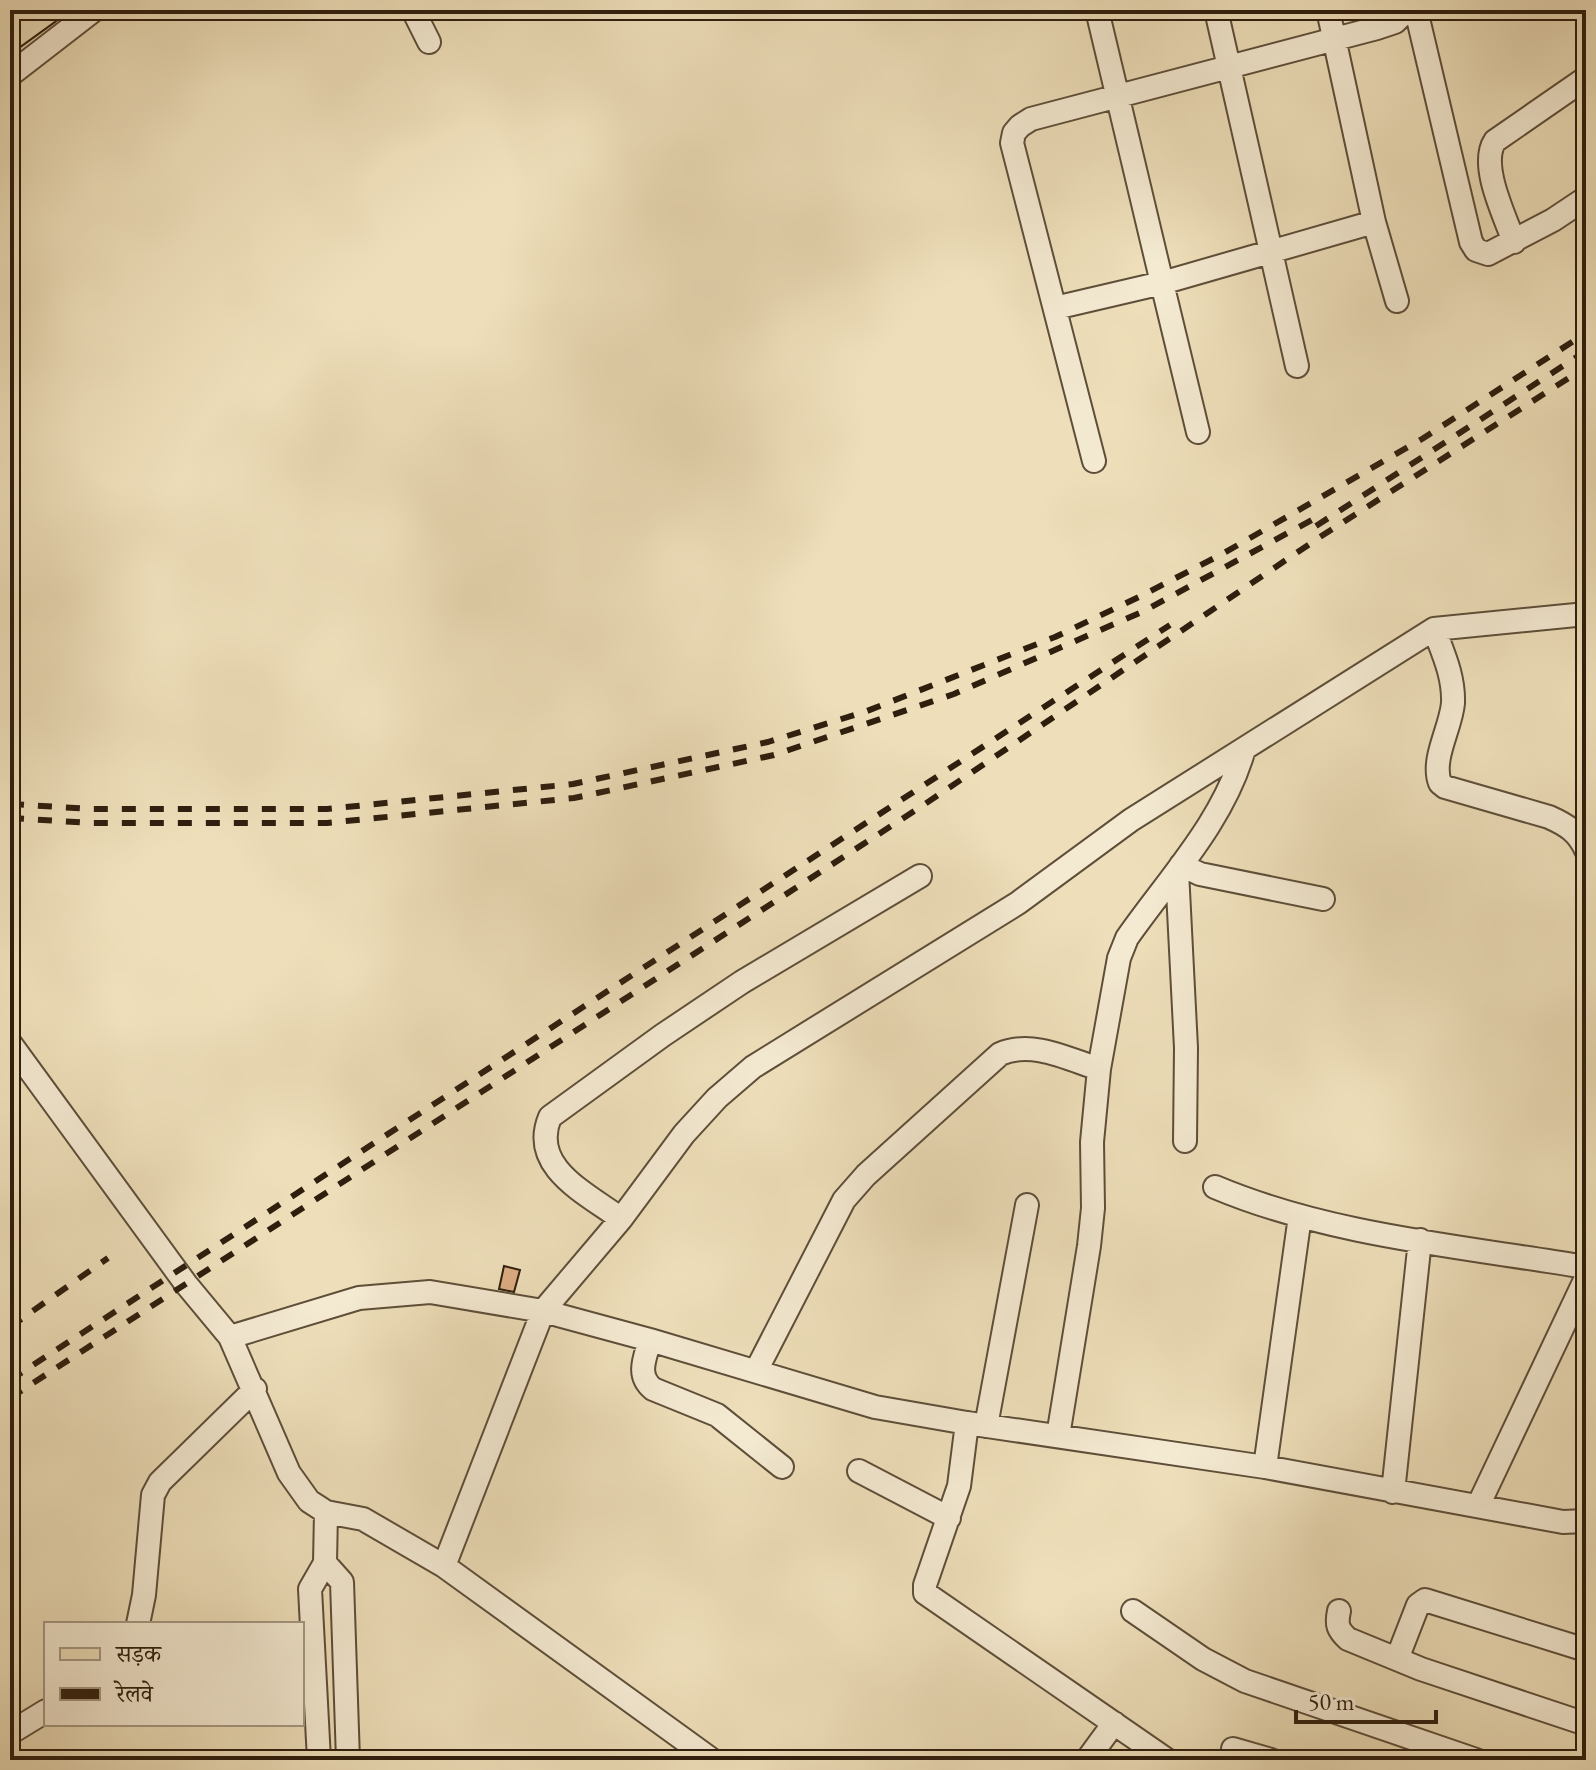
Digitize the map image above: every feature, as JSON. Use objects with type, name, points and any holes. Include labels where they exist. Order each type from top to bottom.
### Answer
[{"type":"main road","points":[[10,36],[46,10]]},
{"type":"street","points":[[10,75],[94,10]]},
{"type":"street","points":[[413,10],[429,42]]},
{"type":"street","points":[[1097,10],[1198,432]]},
{"type":"street","points":[[1216,10],[1297,366]]},
{"type":"street","points":[[1328,10],[1341,39],[1374,222],[1397,301]]},
{"type":"street","points":[[1094,461],[1012,143],[1014,133],[1031,119],[1341,39],[1395,22],[1407,10]]},
{"type":"street","points":[[1416,10],[1471,242],[1476,250],[1488,254],[1514,242],[1586,198]]},
{"type":"street","points":[[1514,242],[1491,176],[1490,149],[1495,141],[1586,78]]},
{"type":"street","points":[[1055,308],[1162,283],[1374,222]]},
{"type":"street","points":[[444,1566],[543,1311],[621,1219],[684,1134],[717,1098],[753,1067],[1018,903],[1131,820],[1434,629],[1586,614]]},
{"type":"street","points":[[1434,629],[1450,669],[1453,699],[1438,764],[1440,783],[1566,824],[1577,832],[1586,850]]},
{"type":"street","points":[[1058,1436],[1091,1233],[1092,1142],[1099,1069],[1119,958],[1127,938],[1228,794],[1244,749]]},
{"type":"street","points":[[1179,868],[1323,899]]},
{"type":"street","points":[[1179,868],[1186,1048],[1185,1141]]},
{"type":"street","points":[[621,1219],[562,1175],[547,1156],[545,1129],[550,1117],[742,982],[920,876]]},
{"type":"street","points":[[10,1043],[186,1284],[230,1337],[289,1473],[309,1501],[326,1512],[363,1519],[444,1566],[712,1760]]},
{"type":"street","points":[[756,1371],[844,1200],[866,1175],[1000,1054],[1012,1049],[1044,1051],[1099,1069]]},
{"type":"street","points":[[1215,1187],[1254,1204],[1335,1226],[1583,1272],[1478,1506]]},
{"type":"street","points":[[1027,1205],[977,1425],[925,1593],[1167,1760]]},
{"type":"street","points":[[1265,1467],[1300,1216]]},
{"type":"street","points":[[1393,1492],[1420,1240]]},
{"type":"street","points":[[230,1337],[359,1298],[430,1292],[543,1311],[875,1407],[1265,1467],[1563,1522],[1586,1521]]},
{"type":"street","points":[[650,1340],[642,1369],[646,1383],[653,1389],[717,1415],[782,1467]]},
{"type":"street","points":[[138,1622],[144,1595],[153,1495],[160,1482],[255,1389]]},
{"type":"street","points":[[859,1471],[949,1518]]},
{"type":"street","points":[[319,1760],[310,1589],[325,1563],[326,1512]]},
{"type":"street","points":[[325,1563],[342,1582],[348,1760]]},
{"type":"street","points":[[1397,1659],[1418,1605],[1425,1600],[1586,1650]]},
{"type":"street","points":[[1133,1611],[1203,1659],[1245,1681],[1476,1760]]},
{"type":"street","points":[[1339,1611],[1339,1631],[1348,1639],[1586,1724]]},
{"type":"street","points":[[10,1733],[44,1712]]},
{"type":"street","points":[[1087,1760],[1114,1723]]},
{"type":"street","points":[[1233,1749],[1271,1760]]},
{"type":"building","points":[[504,1266],[520,1270],[514,1292],[499,1289]]},
{"type":"railway","points":[[10,804],[91,809],[327,809],[573,784],[768,742],[867,711],[1055,637],[1139,597],[1224,553],[1422,439],[1586,333]]},
{"type":"railway","points":[[1316,526],[1586,351]]},
{"type":"railway","points":[[10,1398],[925,804],[1320,537],[1586,367]]},
{"type":"railway","points":[[10,818],[92,823],[327,823],[574,798],[774,755],[954,694],[1144,611],[1321,515]]},
{"type":"railway","points":[[10,1380],[1170,625]]},
{"type":"railway","points":[[10,1327],[108,1258]]}]
